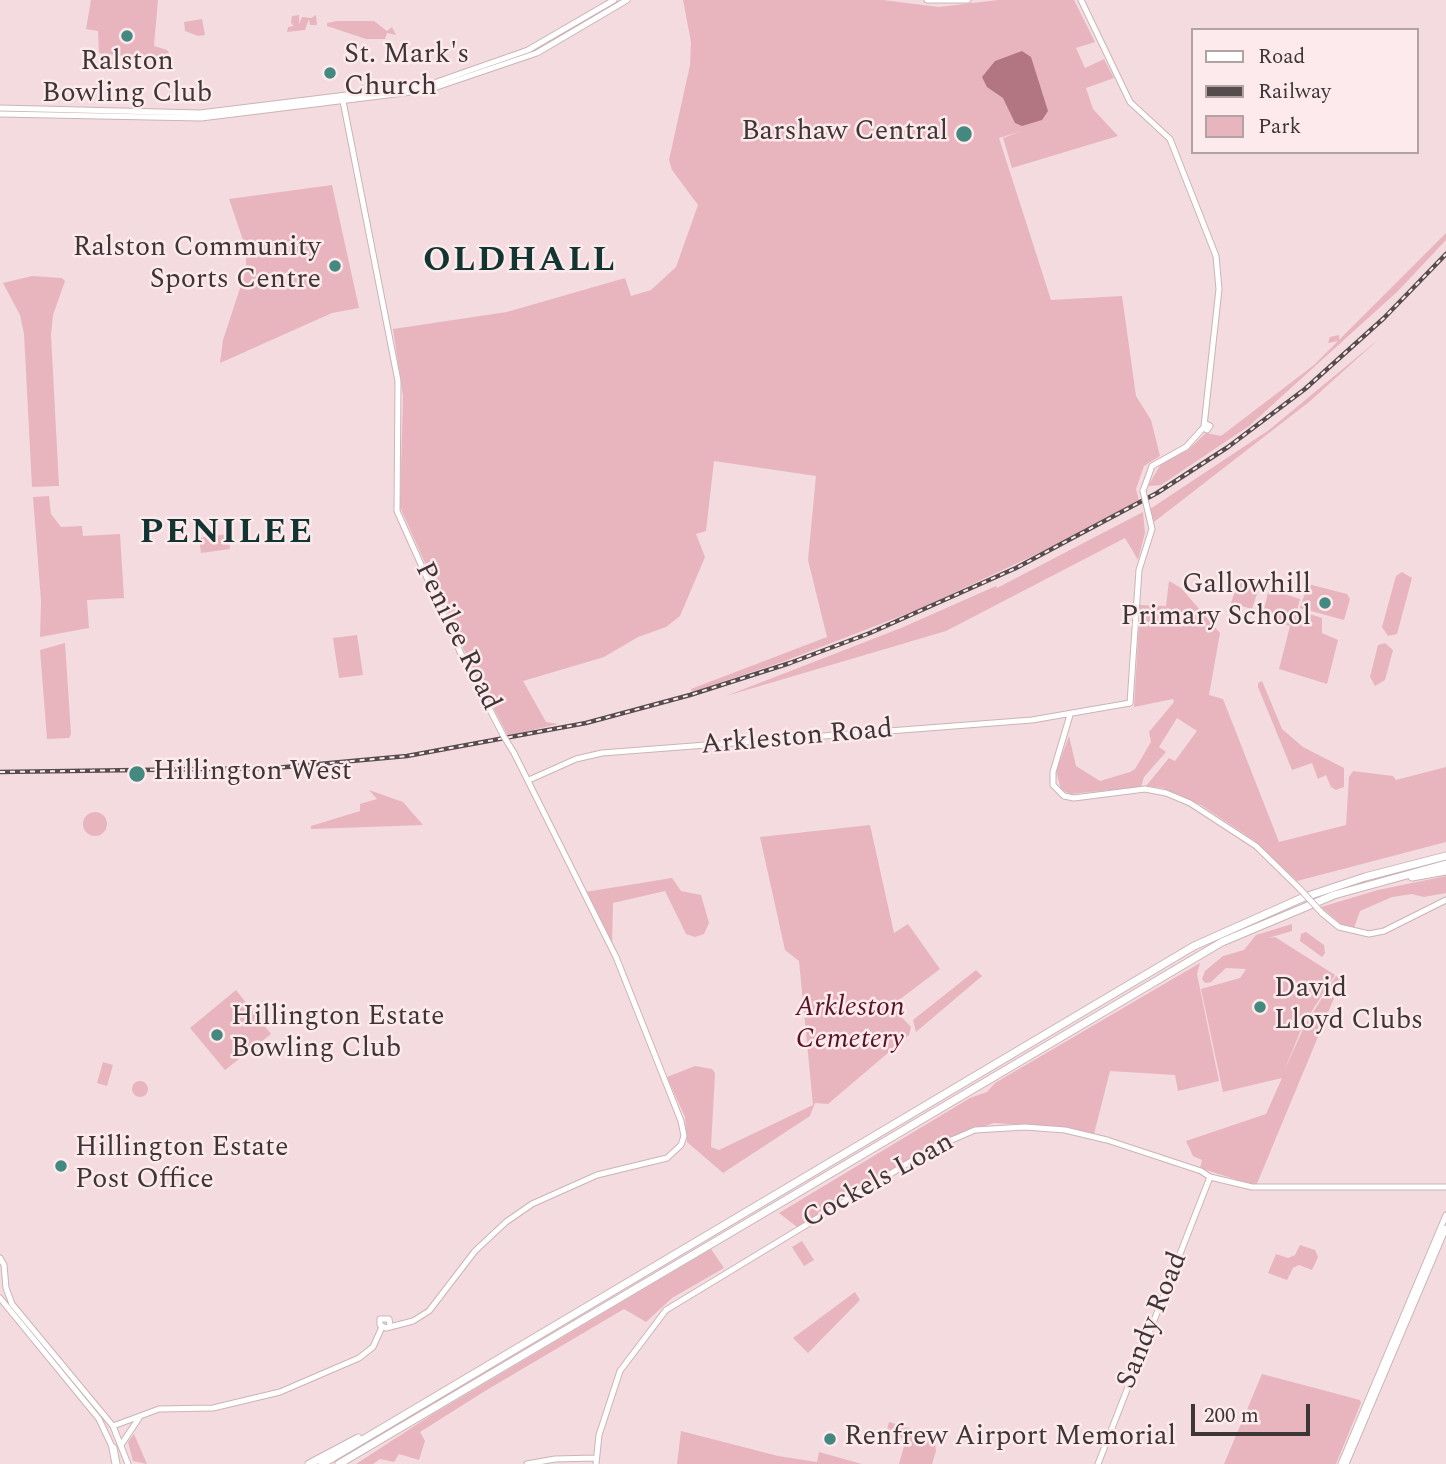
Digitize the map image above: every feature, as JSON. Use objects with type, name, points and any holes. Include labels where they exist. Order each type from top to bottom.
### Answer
[{"type":"highway","points":[[323,1464],[553,1325],[1194,947],[1302,898],[1446,855]]},
{"type":"highway","points":[[339,1464],[1162,975],[1262,923],[1361,886],[1446,864]]},
{"type":"highway","points":[[1361,886],[1446,871]]},
{"type":"highway","points":[[309,1464],[553,1325]]},
{"type":"highway","points":[[347,1464],[397,1430]]},
{"type":"highway","points":[[117,1447],[117,1464]]},
{"type":"street","points":[[0,114],[207,115],[343,99],[428,85],[528,50],[614,0]]},
{"type":"street","points":[[343,99],[428,90],[514,63],[627,0]]},
{"type":"street","points":[[927,0],[968,0]]},
{"type":"street","name":"Arkleston Road","points":[[529,780],[576,759],[602,753],[1070,715],[1132,701],[1139,570],[1152,529],[1143,491],[1152,466],[1186,447],[1204,428],[1219,289],[1216,256],[1170,139],[1130,102],[1081,0]]},
{"type":"street","name":"Penilee Road","points":[[343,99],[398,380],[397,511],[462,656],[529,780],[628,987],[681,1121],[684,1136],[681,1145],[667,1158],[597,1175],[532,1204],[506,1222],[475,1251],[429,1311],[413,1321],[390,1325]]},
{"type":"street","points":[[0,108],[207,115]]},
{"type":"street","points":[[1070,715],[1053,772],[1054,785],[1064,796],[1074,798],[1145,789],[1166,793],[1202,810],[1256,846],[1339,927],[1369,934],[1384,931],[1446,900]]},
{"type":"street","name":"Cockels Loan","points":[[596,1461],[599,1435],[620,1371],[666,1310],[933,1148],[975,1130],[1047,1128],[1107,1140],[1201,1171],[1210,1177],[1252,1187],[1446,1187]]},
{"type":"street","name":"Sandy Road","points":[[1098,1464],[1210,1177]]},
{"type":"street","points":[[1343,1464],[1446,1215]]},
{"type":"street","points":[[1343,1464],[1446,1228]]},
{"type":"street","points":[[0,1258],[5,1272],[6,1288],[15,1309],[113,1426],[117,1447]]},
{"type":"street","points":[[0,1280],[5,1272]]},
{"type":"street","points":[[0,1298],[99,1419],[128,1464]]},
{"type":"street","points":[[383,1317],[389,1319],[390,1325],[382,1327],[379,1321],[383,1317]]},
{"type":"street","points":[[113,1426],[159,1409],[213,1408],[281,1392],[359,1358],[373,1346],[382,1327]]},
{"type":"street","points":[[117,1447],[139,1418]]},
{"type":"street","points":[[527,1464],[555,1459],[596,1461]]},
{"type":"green space","name":"Ralston Bowling Club","points":[[91,0],[158,0],[154,46],[167,50],[169,53],[166,61],[99,53],[98,31],[86,29]]},
{"type":"green space","points":[[683,0],[883,0],[939,7],[998,0],[1074,0],[1095,42],[1076,48],[1085,68],[1104,59],[1114,78],[1086,88],[1093,109],[1118,136],[1012,168],[1003,138],[1022,131],[999,138],[1051,300],[1122,296],[1136,396],[1151,420],[1160,456],[1144,466],[1136,489],[1139,500],[1054,546],[919,609],[785,661],[692,692],[691,689],[827,637],[808,560],[816,476],[714,461],[706,531],[696,534],[705,557],[680,616],[666,627],[638,637],[604,657],[523,681],[546,722],[558,724],[508,736],[468,659],[400,507],[403,396],[393,329],[507,312],[625,278],[631,296],[651,290],[676,267],[698,205],[672,170],[669,160],[690,65],[691,42]]},
{"type":"green space","points":[[299,15],[299,24],[302,17],[311,18],[316,15],[317,25],[310,25],[309,19],[305,30],[287,32],[288,27],[294,26],[291,23],[292,16]]},
{"type":"green space","points":[[202,19],[205,35],[198,36],[185,31],[184,22]]},
{"type":"green space","points":[[374,21],[387,31],[392,27],[396,35],[387,33],[385,39],[366,39],[327,26],[327,23]]},
{"type":"green space","points":[[332,185],[359,308],[332,313],[220,363],[223,340],[246,270],[246,249],[229,199]]},
{"type":"green space","points":[[1446,233],[1446,240],[1398,291],[1249,426],[1161,485],[1148,486],[1162,462],[1188,450],[1206,433],[1221,436],[1314,365],[1338,341],[1328,343],[1330,337],[1339,335],[1339,340]]},
{"type":"green space","points":[[32,276],[62,278],[65,281],[53,315],[51,335],[59,486],[32,487],[24,334],[20,315],[3,283]]},
{"type":"green space","points":[[1379,339],[1309,402],[1154,522],[1150,509],[1269,430]]},
{"type":"green space","points":[[49,496],[51,514],[61,527],[82,526],[83,536],[120,534],[124,598],[87,600],[89,628],[40,637],[41,601],[33,497]]},
{"type":"green space","points":[[1143,512],[1145,533],[1138,560],[1125,538],[946,631],[726,696],[901,628],[996,586],[997,588]]},
{"type":"green space","points":[[228,534],[230,549],[201,553],[199,538]]},
{"type":"green space","points":[[1402,572],[1412,578],[1397,634],[1388,636],[1382,627],[1396,576]]},
{"type":"green space","points":[[1169,581],[1181,588],[1220,633],[1209,695],[1223,699],[1279,842],[1346,825],[1349,777],[1353,771],[1393,776],[1396,780],[1446,767],[1446,842],[1297,881],[1255,841],[1201,805],[1162,788],[1146,786],[1169,758],[1175,761],[1197,731],[1177,718],[1159,747],[1166,752],[1144,777],[1141,787],[1071,794],[1061,790],[1056,771],[1069,736],[1076,766],[1100,781],[1130,772],[1135,769],[1151,742],[1149,732],[1174,702],[1173,699],[1134,707],[1140,605],[1166,606]]},
{"type":"green space","points":[[1238,581],[1259,587],[1252,609],[1231,603]]},
{"type":"green space","name":"Gallowhill Primary School","points":[[1308,584],[1347,594],[1350,599],[1344,620],[1300,608]]},
{"type":"green space","points":[[1269,589],[1300,599],[1297,610],[1322,618],[1322,633],[1338,640],[1327,684],[1279,669],[1290,626],[1262,617]]},
{"type":"green space","points":[[357,635],[363,675],[339,678],[333,638]]},
{"type":"green space","points":[[65,643],[71,734],[69,738],[47,739],[40,650]]},
{"type":"green space","points":[[1385,643],[1393,650],[1385,680],[1375,686],[1370,677],[1378,645]]},
{"type":"green space","points":[[1262,681],[1282,729],[1303,747],[1344,768],[1344,787],[1336,790],[1331,787],[1326,775],[1318,779],[1312,763],[1292,770],[1258,687],[1258,683]]},
{"type":"green space","points":[[369,790],[403,802],[423,825],[311,829],[311,826],[360,811],[360,804],[377,799]]},
{"type":"green space","points":[[95,812],[103,816],[107,824],[103,832],[95,836],[87,832],[83,824],[87,816]]},
{"type":"green space","name":"Arkleston Cemetery","points":[[870,825],[894,933],[908,924],[940,969],[891,1006],[911,1027],[909,1035],[828,1104],[815,1103],[810,1116],[723,1173],[687,1142],[685,1117],[667,1077],[695,1066],[712,1069],[715,1073],[711,1147],[719,1150],[813,1105],[799,961],[785,950],[760,837]]},
{"type":"green space","points":[[1446,876],[1446,893],[1424,897],[1412,894],[1392,897],[1360,911],[1354,928],[1342,925],[1321,907],[1378,890]]},
{"type":"green space","points":[[672,878],[681,891],[701,895],[709,923],[704,934],[695,937],[686,934],[665,891],[613,903],[612,946],[585,892]]},
{"type":"green space","name":"David Lloyd Clubs","points":[[1292,924],[1292,931],[1268,938],[1275,937],[1335,975],[1303,1025],[1284,1071],[1305,1025],[1336,976],[1342,979],[1256,1186],[1200,1168],[1202,1160],[1193,1156],[1186,1141],[1266,1114],[1282,1078],[1223,1092],[1201,989],[1240,978],[1246,969],[1226,968],[1211,982],[1205,983],[1202,979],[1205,971],[1223,956],[1244,950],[1256,935]]},
{"type":"green space","points":[[1306,932],[1324,945],[1325,953],[1322,957],[1300,941],[1301,934]]},
{"type":"green space","points":[[1200,963],[1197,974],[1219,1081],[1178,1091],[1175,1075],[1110,1071],[1094,1134],[1067,1128],[994,1123],[938,1142],[797,1227],[779,1213],[970,1098],[987,1092],[995,1083]]},
{"type":"green space","points":[[976,970],[982,976],[916,1032],[913,1020]]},
{"type":"green space","points":[[236,990],[271,1034],[225,1070],[190,1028]]},
{"type":"green space","points":[[103,1062],[113,1065],[107,1086],[97,1083]]},
{"type":"green space","points":[[140,1081],[146,1083],[146,1095],[140,1097],[134,1095],[132,1089],[134,1083]]},
{"type":"green space","points":[[802,1241],[814,1260],[804,1266],[792,1247]]},
{"type":"green space","points":[[1300,1245],[1315,1250],[1318,1257],[1312,1270],[1299,1265],[1293,1268],[1287,1280],[1268,1273],[1276,1254],[1288,1258],[1295,1255]]},
{"type":"green space","points":[[711,1249],[724,1268],[672,1298],[646,1322],[624,1309],[485,1391],[420,1432],[425,1441],[419,1460],[399,1454],[394,1462],[380,1459],[373,1464],[356,1464],[433,1414]]},
{"type":"green space","points":[[855,1292],[860,1300],[808,1353],[793,1338]]},
{"type":"green space","points":[[1262,1374],[1360,1400],[1336,1464],[1224,1464]]},
{"type":"green space","points":[[889,1422],[934,1436],[936,1451],[932,1464],[899,1464],[906,1439],[886,1433]]},
{"type":"green space","points":[[681,1431],[778,1456],[817,1462],[819,1452],[862,1464],[677,1464]]},
{"type":"green space","points":[[134,1434],[147,1464],[133,1461],[128,1442]]},
{"type":"shaded area","points":[[1022,51],[1031,57],[1048,111],[1042,120],[1022,126],[1015,123],[1003,98],[987,87],[982,77],[995,61]]},
{"type":"railway","points":[[0,772],[275,768],[407,756],[586,723],[690,695],[790,663],[870,633],[1016,568],[1157,493],[1228,447],[1305,389],[1384,318],[1446,254]]},
{"type":"place","name":"Ralston Bowling Club","points":[[127,36]]},
{"type":"place","name":"St. Mark's Church","points":[[330,73]]},
{"type":"place","name":"Barshaw Central","points":[[964,134]]},
{"type":"place","name":"Ralston Community Sports Centre","points":[[335,266]]},
{"type":"place","name":"Gallowhill Primary School","points":[[1325,603]]},
{"type":"place","name":"Hillington West","points":[[137,774]]},
{"type":"place","name":"David Lloyd Clubs","points":[[1260,1007]]},
{"type":"place","name":"Hillington Estate Bowling Club","points":[[217,1035]]},
{"type":"place","name":"Hillington Estate Post Office","points":[[61,1166]]},
{"type":"place","name":"Renfrew Airport Memorial","points":[[830,1439]]},
{"type":"district","name":"OLDHALL","points":[[520,263]]},
{"type":"district","name":"PENILEE","points":[[227,535]]}]
